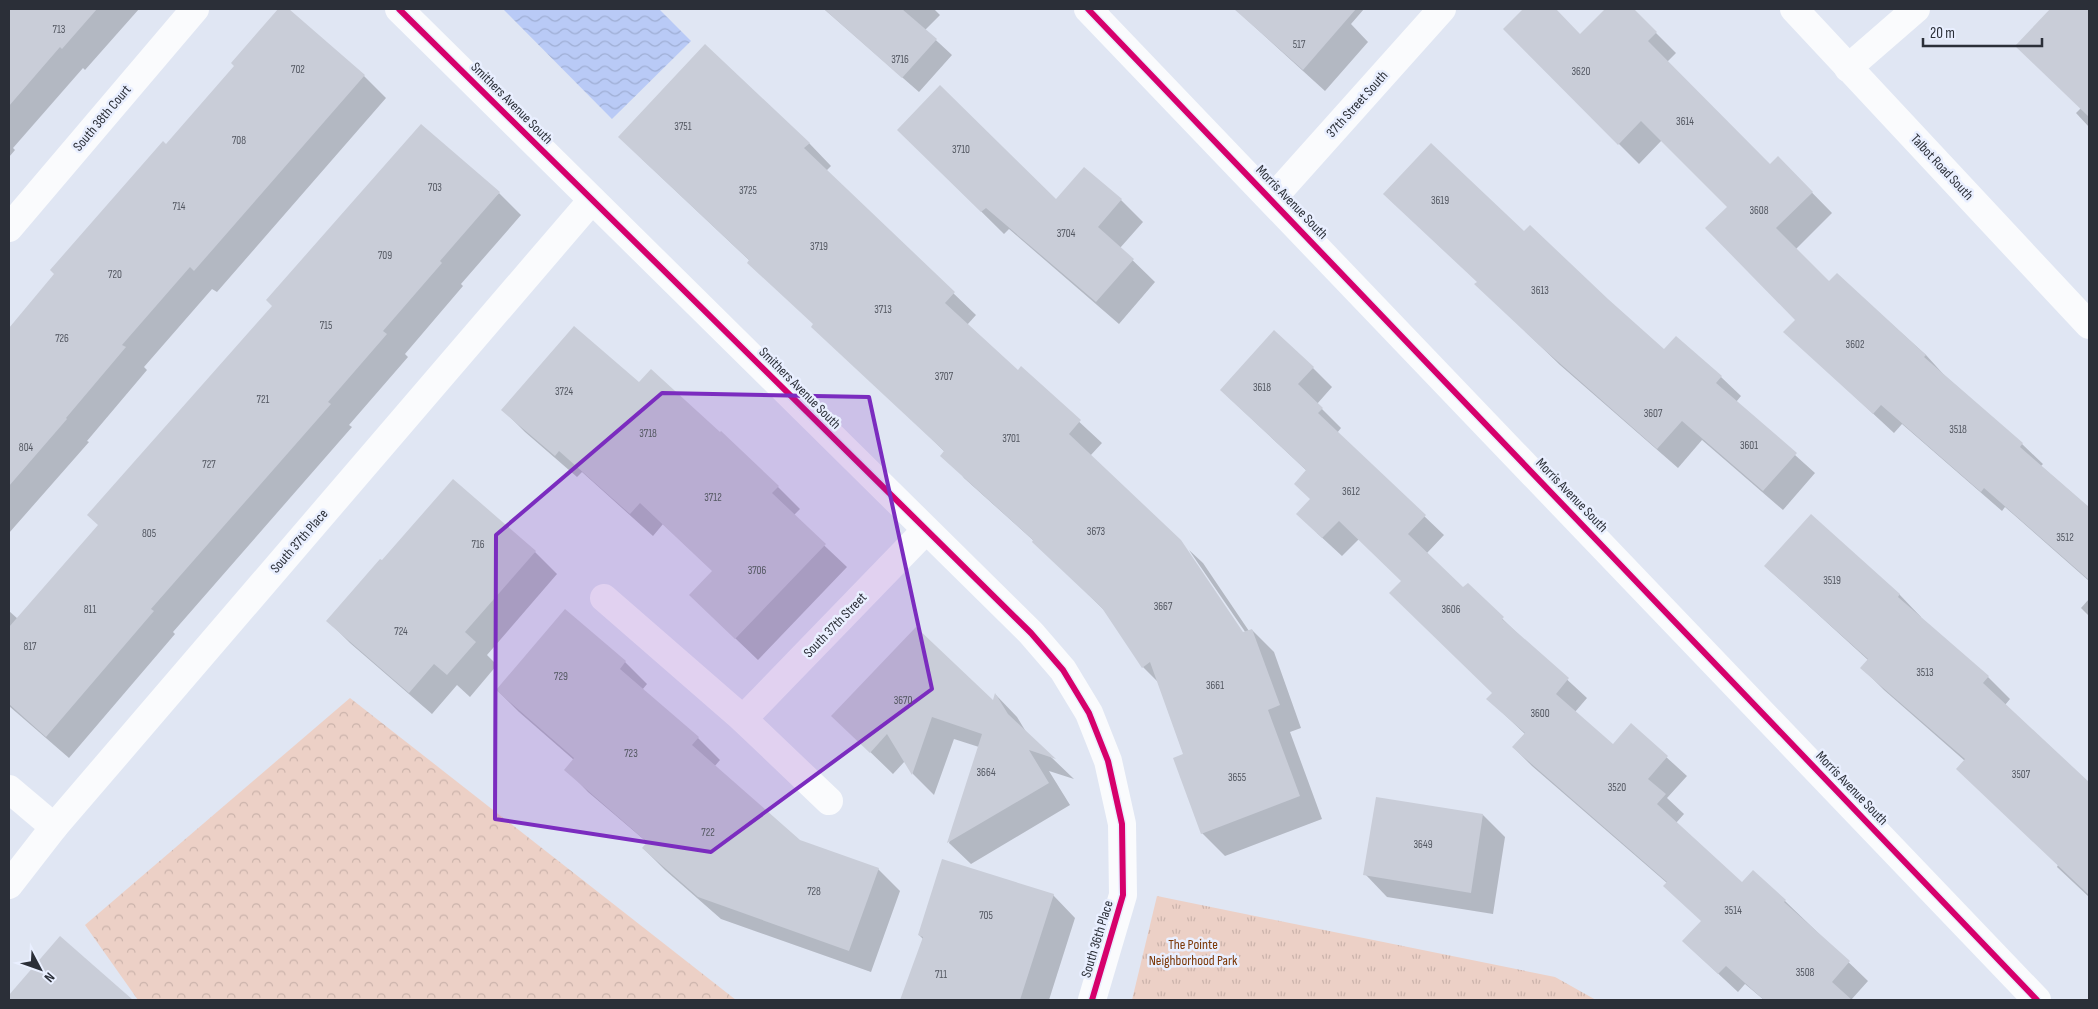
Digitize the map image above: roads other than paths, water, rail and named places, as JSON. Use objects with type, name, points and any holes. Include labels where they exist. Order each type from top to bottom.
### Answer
[{"type":"street","name":"South 38th Court","points":[[9,228],[195,9]]},
{"type":"street","name":"Smithers Avenue South","points":[[399,9],[1031,633],[1063,670],[1089,713],[1108,762],[1122,824]]},
{"type":"street","name":"Morris Avenue South","points":[[1088,9],[2037,1000]]},
{"type":"street","name":"37th Street South","points":[[1272,199],[1442,9]]},
{"type":"street","name":"Talbot Road South","points":[[1794,9],[2089,325]]},
{"type":"street","points":[[1848,68],[1916,9]]},
{"type":"street","name":"South 37th Place","points":[[9,885],[54,827],[592,200]]},
{"type":"street","name":"South 37th Street","points":[[743,719],[926,530]]},
{"type":"street","points":[[604,598],[743,719],[829,801]]},
{"type":"street","points":[[9,789],[54,827]]},
{"type":"street","name":"South 36th Place","points":[[1092,1000],[1123,895],[1122,824]]},
{"type":"water","points":[[503,9],[659,9],[691,41],[612,119]]},
{"type":"park label","name":"The Pointe Neighborhood Park","points":[[1193,952]]}]
